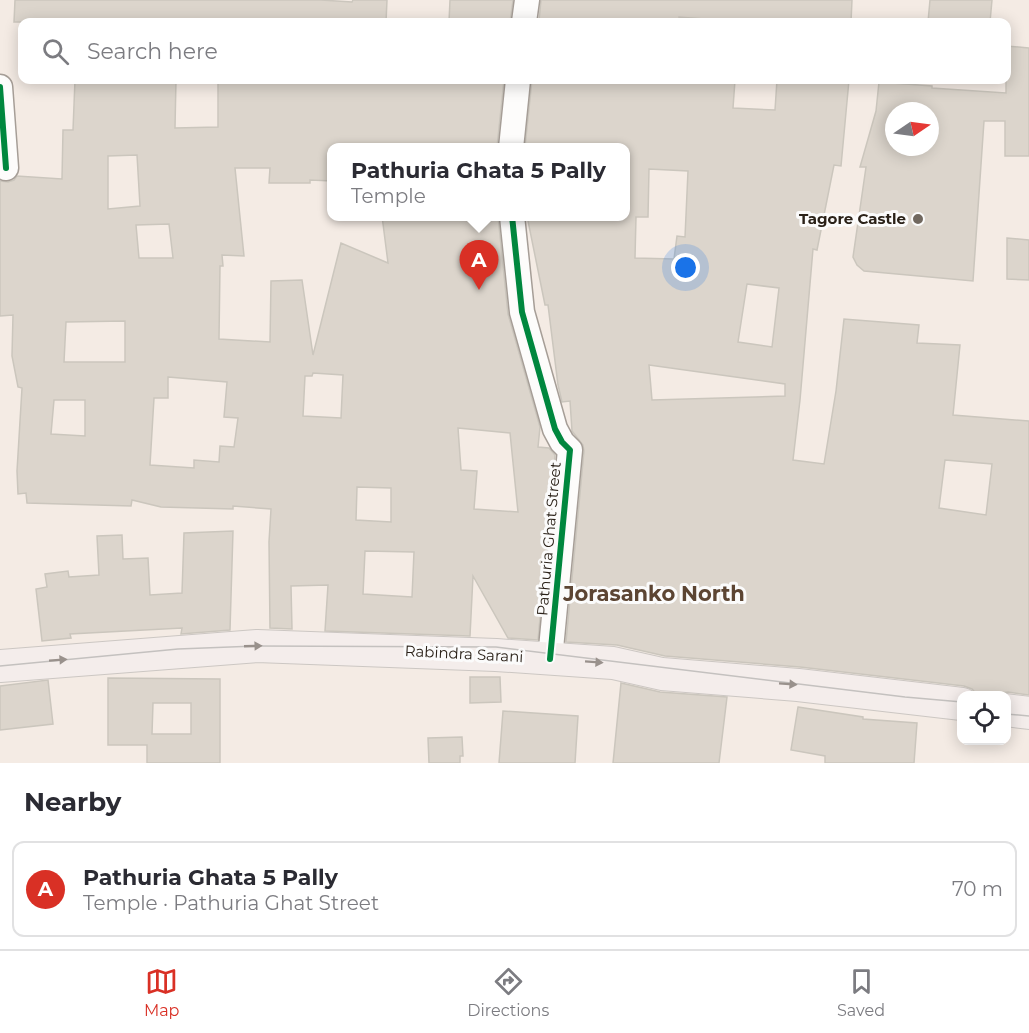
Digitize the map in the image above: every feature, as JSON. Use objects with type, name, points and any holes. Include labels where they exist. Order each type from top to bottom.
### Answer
[{"type":"main road","name":"Rabindra Sarani","points":[[0,666],[256,645],[496,655],[613,663],[662,674],[809,686],[957,703]]},
{"type":"main road","points":[[1011,711],[1029,713]]},
{"type":"street","points":[[525,18],[527,0]]},
{"type":"street","points":[[511,143],[518,84]]},
{"type":"street","points":[[0,87],[6,168]]},
{"type":"street","name":"Pathuria Ghat Street","points":[[513,221],[522,312],[555,429],[562,442],[570,450],[550,659]]},
{"type":"building","points":[[15,0],[321,0],[352,2],[353,0],[387,0],[386,18],[18,18],[18,22],[14,22]]},
{"type":"building","points":[[450,0],[513,0],[511,18],[449,18]]},
{"type":"building","points":[[541,0],[852,0],[851,18],[539,18]]},
{"type":"building","points":[[930,0],[992,0],[990,18],[928,18]]},
{"type":"building","name":"Tagore Castle","points":[[1011,46],[1029,48],[1029,156],[1005,156],[1005,121],[984,121],[973,281],[864,271],[853,257],[866,167],[860,167],[876,111],[879,84],[932,86],[932,88],[1006,93],[1006,84],[1011,84]]},
{"type":"building","points":[[75,84],[176,84],[175,128],[218,127],[218,84],[504,84],[497,143],[327,143],[327,181],[310,180],[310,183],[269,183],[270,168],[235,168],[244,256],[222,255],[219,339],[270,342],[271,281],[302,280],[313,355],[341,243],[388,263],[383,221],[499,221],[508,314],[540,427],[538,447],[549,448],[555,455],[538,640],[508,638],[473,576],[470,636],[325,631],[328,585],[291,586],[292,629],[270,628],[271,509],[233,506],[233,509],[161,507],[132,500],[131,506],[27,503],[26,493],[18,494],[17,471],[22,388],[18,387],[12,356],[13,315],[0,316],[0,181],[8,182],[17,176],[62,179],[63,130],[73,130]],"holes":[[[137,155],[140,206],[108,209],[108,156]],[[169,224],[173,258],[139,258],[136,225]],[[125,321],[125,362],[64,362],[66,322]],[[313,373],[343,375],[341,418],[303,416],[305,376],[312,376]],[[168,377],[227,382],[224,417],[238,418],[234,447],[220,446],[219,462],[194,460],[194,468],[150,465],[154,398],[168,398]],[[54,400],[85,400],[85,436],[51,434]],[[458,428],[510,433],[518,512],[474,509],[477,471],[461,470]],[[357,487],[391,488],[391,522],[356,520]],[[365,551],[414,552],[412,597],[363,594]]]},
{"type":"building","points":[[532,84],[735,84],[733,108],[775,110],[777,84],[849,84],[841,166],[834,165],[817,250],[813,249],[793,460],[824,464],[836,391],[844,319],[919,325],[917,343],[960,345],[953,415],[1029,421],[1029,695],[1011,691],[974,691],[964,686],[800,667],[665,656],[617,645],[566,642],[584,451],[583,445],[572,431],[570,401],[562,402],[548,305],[545,305],[528,221],[630,221],[630,143],[525,143]],"holes":[[[649,169],[688,171],[685,237],[677,236],[674,259],[635,258],[636,217],[648,217]],[[747,284],[779,288],[772,347],[738,342]],[[649,365],[785,384],[785,396],[652,400]],[[945,460],[992,464],[986,515],[939,508]]]},
{"type":"building","points":[[1007,238],[1029,240],[1029,280],[1007,279]]},
{"type":"building","points":[[233,531],[230,630],[181,634],[182,628],[70,634],[71,638],[42,641],[36,589],[47,587],[45,574],[68,571],[69,577],[99,575],[97,536],[122,535],[123,559],[148,558],[150,595],[182,593],[184,533]]},
{"type":"building","points":[[470,677],[500,677],[501,702],[470,703]]},
{"type":"building","points":[[108,678],[220,679],[220,763],[147,763],[147,745],[108,745]],"holes":[[[153,703],[191,703],[191,734],[152,734]]]},
{"type":"building","points":[[48,680],[53,724],[0,730],[0,686]]},
{"type":"building","points":[[621,683],[660,692],[727,697],[719,763],[613,763]]},
{"type":"building","points":[[798,707],[863,717],[863,719],[917,723],[914,763],[825,763],[825,756],[791,750]]},
{"type":"building","points":[[503,711],[578,716],[575,763],[499,763]]},
{"type":"building","points":[[462,737],[463,756],[460,756],[460,763],[429,763],[428,738]]},
{"type":"tram line","points":[[0,666],[178,649],[257,646],[496,647],[957,702]]},
{"type":"tram line","points":[[1011,714],[1029,716]]},
{"type":"cycle path","points":[[0,87],[6,168]]},
{"type":"cycle path","points":[[513,221],[522,312],[555,429],[562,442],[570,450],[550,659]]},
{"type":"place","name":"Tagore Castle","points":[[918,219]]},
{"type":"place","name":"Pathuria Ghata 5 Pally","points":[[479,290]]},
{"type":"district","name":"Jorasanko North","points":[[654,594]]}]
